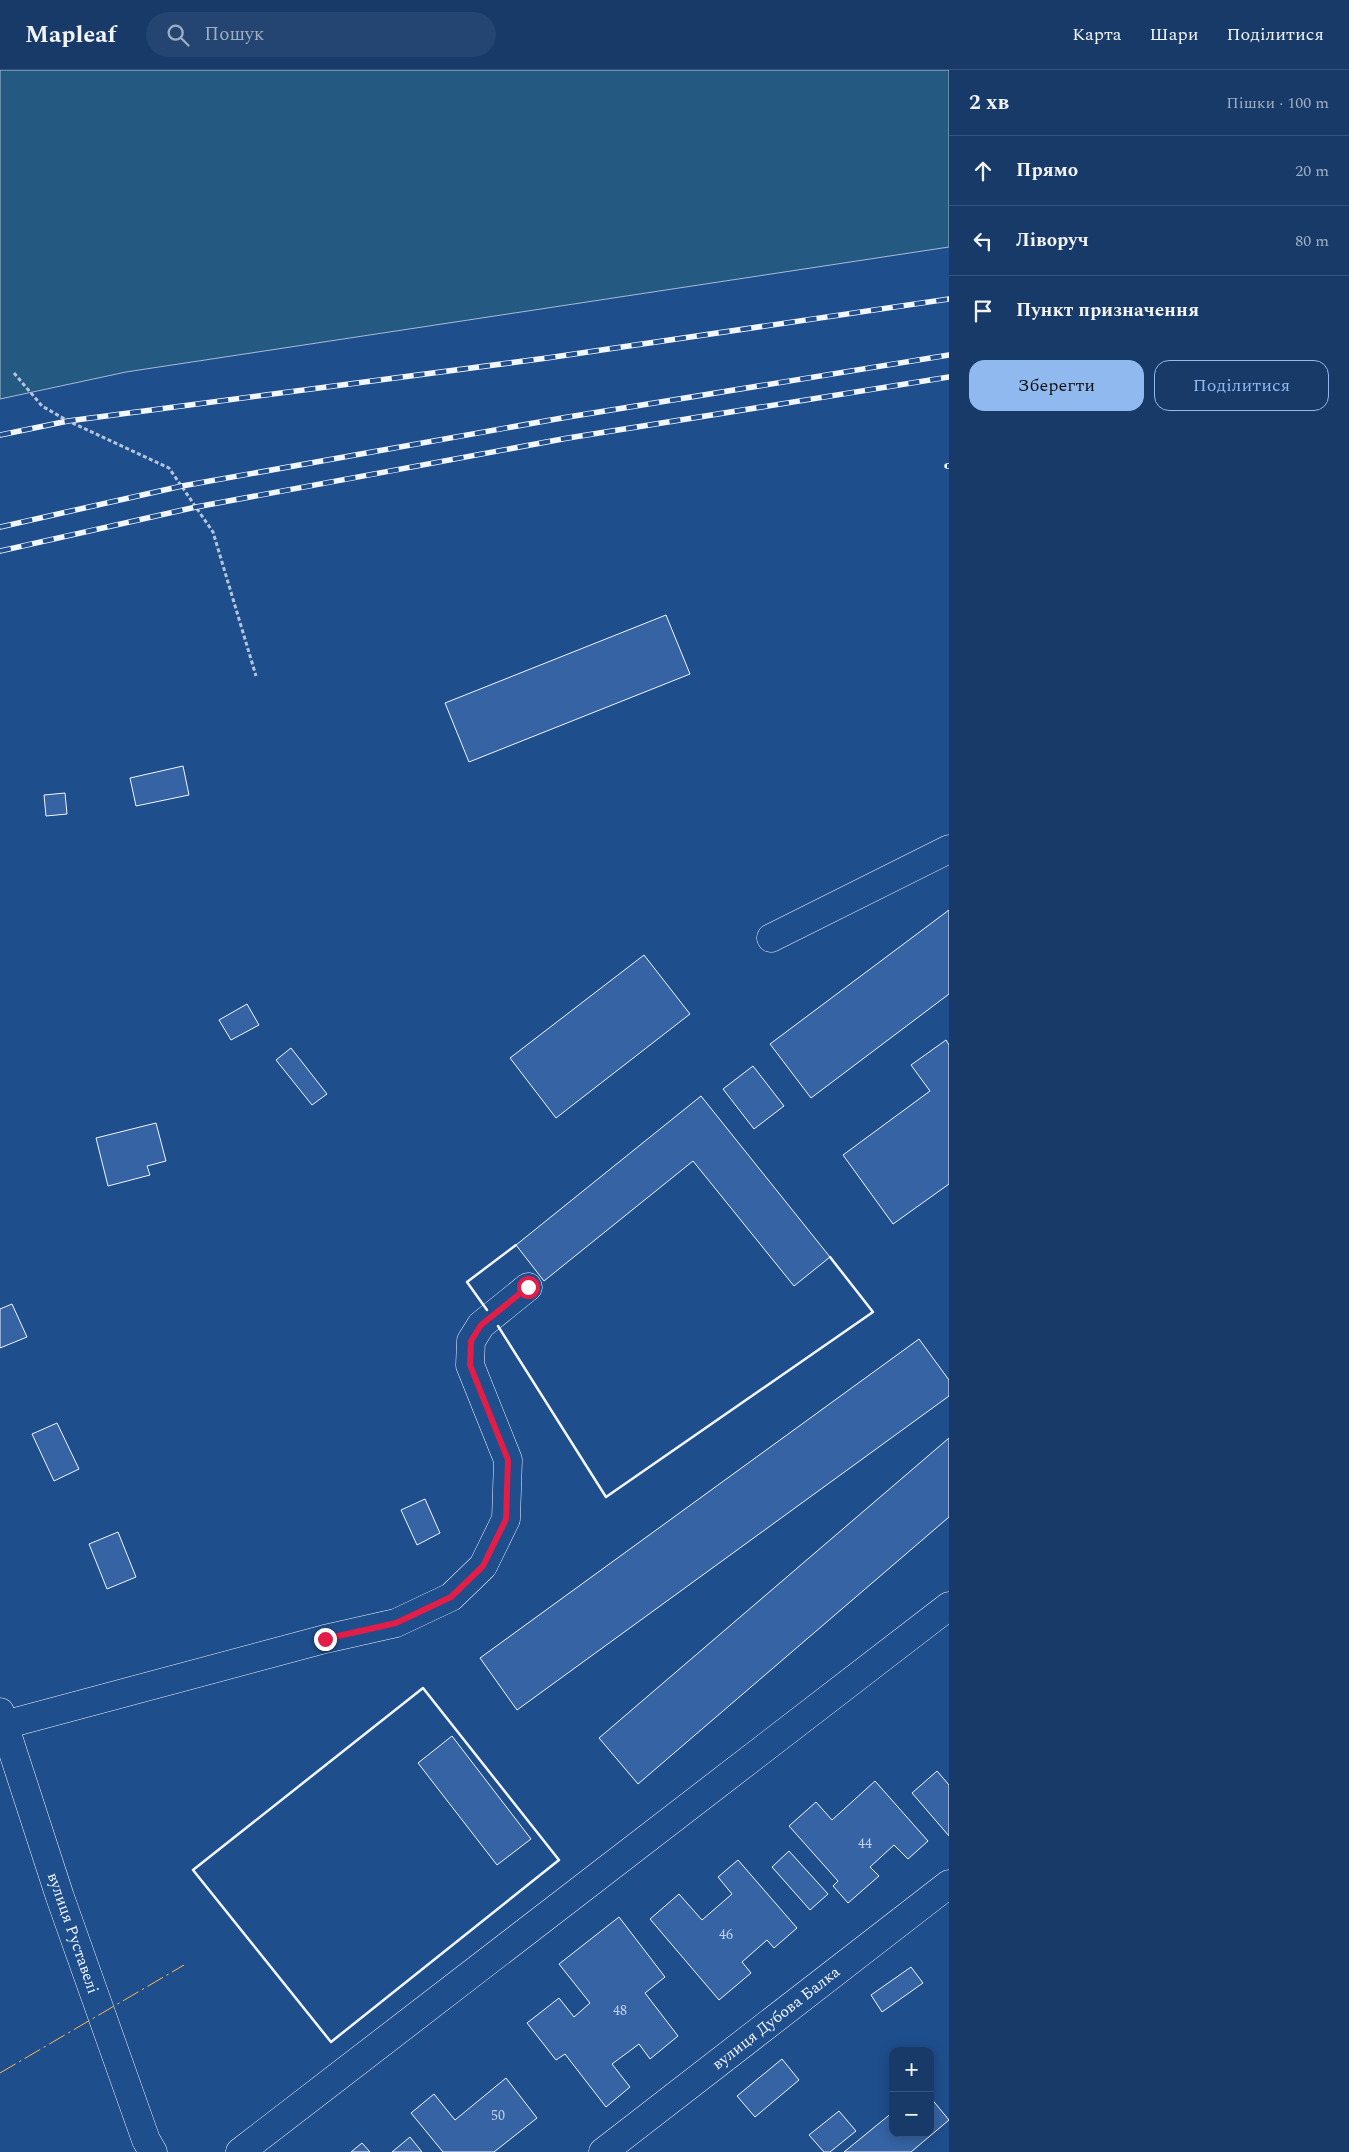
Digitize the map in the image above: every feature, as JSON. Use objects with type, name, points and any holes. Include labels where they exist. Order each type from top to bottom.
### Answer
[{"type":"street","points":[[771,938],[949,849]]},
{"type":"street","points":[[2,1718],[396,1623],[451,1597],[483,1566],[506,1519],[508,1460],[470,1365],[471,1341],[481,1325],[528,1287]]},
{"type":"street","points":[[240,2152],[949,1606]]},
{"type":"street","name":"вулиця Руставелі","points":[[2,1718],[60,1898],[146,2140],[153,2152]]},
{"type":"street","name":"вулиця Дубова Балка","points":[[603,2152],[949,1884]]},
{"type":"path","points":[[14,373],[42,406],[68,421],[169,468],[214,532],[256,676]]},
{"type":"shaded area","points":[[0,70],[949,70],[949,247],[126,372],[0,399]]},
{"type":"building","points":[[666,615],[690,674],[469,762],[445,703]]},
{"type":"building","points":[[183,766],[189,795],[136,806],[130,778]]},
{"type":"building","points":[[65,793],[67,814],[46,816],[44,795]]},
{"type":"building","points":[[949,910],[949,994],[811,1098],[770,1044]]},
{"type":"building","points":[[644,955],[690,1014],[556,1118],[510,1058]]},
{"type":"building","points":[[247,1004],[259,1025],[231,1040],[219,1020]]},
{"type":"building","points":[[946,1040],[949,1045],[949,1184],[893,1224],[843,1155],[930,1091],[911,1065]]},
{"type":"building","points":[[291,1048],[327,1094],[312,1105],[276,1060]]},
{"type":"building","points":[[753,1066],[784,1106],[754,1129],[723,1089]]},
{"type":"building","points":[[701,1096],[830,1257],[794,1286],[693,1161],[544,1281],[516,1245]]},
{"type":"building","points":[[156,1123],[166,1161],[147,1166],[150,1175],[108,1186],[96,1138]]},
{"type":"building","points":[[12,1304],[27,1337],[0,1348],[0,1309]]},
{"type":"building","points":[[919,1339],[949,1380],[949,1396],[517,1710],[480,1658]]},
{"type":"building","points":[[57,1423],[79,1469],[54,1481],[32,1434]]},
{"type":"building","points":[[949,1438],[949,1517],[638,1784],[599,1738]]},
{"type":"building","points":[[425,1499],[440,1533],[417,1545],[401,1510]]},
{"type":"building","points":[[118,1532],[136,1577],[107,1589],[89,1544]]},
{"type":"building","points":[[452,1736],[531,1839],[497,1865],[418,1763]]},
{"type":"building","points":[[937,1771],[949,1785],[949,1836],[912,1793]]},
{"type":"building","points":[[875,1781],[928,1841],[908,1859],[894,1845],[870,1867],[879,1876],[848,1903],[833,1886],[838,1881],[789,1826],[816,1802],[832,1820]]},
{"type":"building","points":[[789,1851],[828,1894],[810,1910],[772,1867]]},
{"type":"building","points":[[738,1860],[797,1928],[774,1948],[767,1940],[742,1962],[751,1973],[719,2000],[650,1919],[679,1894],[702,1920],[732,1894],[718,1877]]},
{"type":"building","points":[[619,1917],[665,1977],[645,1993],[678,2036],[650,2059],[639,2044],[612,2064],[630,2087],[606,2107],[565,2054],[556,2060],[527,2023],[559,1998],[574,2017],[590,2003],[559,1964]]},
{"type":"building","points":[[911,1967],[923,1983],[882,2012],[871,1995]]},
{"type":"building","points":[[782,2059],[799,2080],[755,2117],[737,2096]]},
{"type":"building","points":[[506,2078],[537,2118],[494,2152],[443,2152],[411,2113],[434,2094],[455,2120]]},
{"type":"building","points":[[934,2102],[949,2120],[934,2133]]},
{"type":"building","points":[[839,2111],[856,2131],[830,2152],[824,2152],[809,2135]]},
{"type":"building","points":[[889,2115],[889,2137],[929,2137],[911,2152],[844,2152]]},
{"type":"building","points":[[410,2137],[422,2152],[392,2152]]},
{"type":"building","points":[[362,2143],[370,2152],[351,2152]]},
{"type":"railway","points":[[0,435],[68,421],[547,358],[949,299]]},
{"type":"railway","points":[[0,527],[182,486],[562,418],[949,355]]},
{"type":"railway","points":[[0,551],[196,507],[568,438],[949,377]]},
{"type":"wall","points":[[487,1310],[467,1282],[516,1245]]},
{"type":"wall","points":[[498,1326],[606,1497],[873,1312],[830,1257]]},
{"type":"wall","points":[[423,1688],[559,1860],[331,2042],[193,1870],[423,1688]]},
{"type":"power","points":[[0,2073],[184,1965]]},
{"type":"route","points":[[325,1639],[396,1623],[451,1597],[483,1566],[506,1519],[508,1460],[470,1365],[471,1341],[481,1325],[528,1287]]}]
